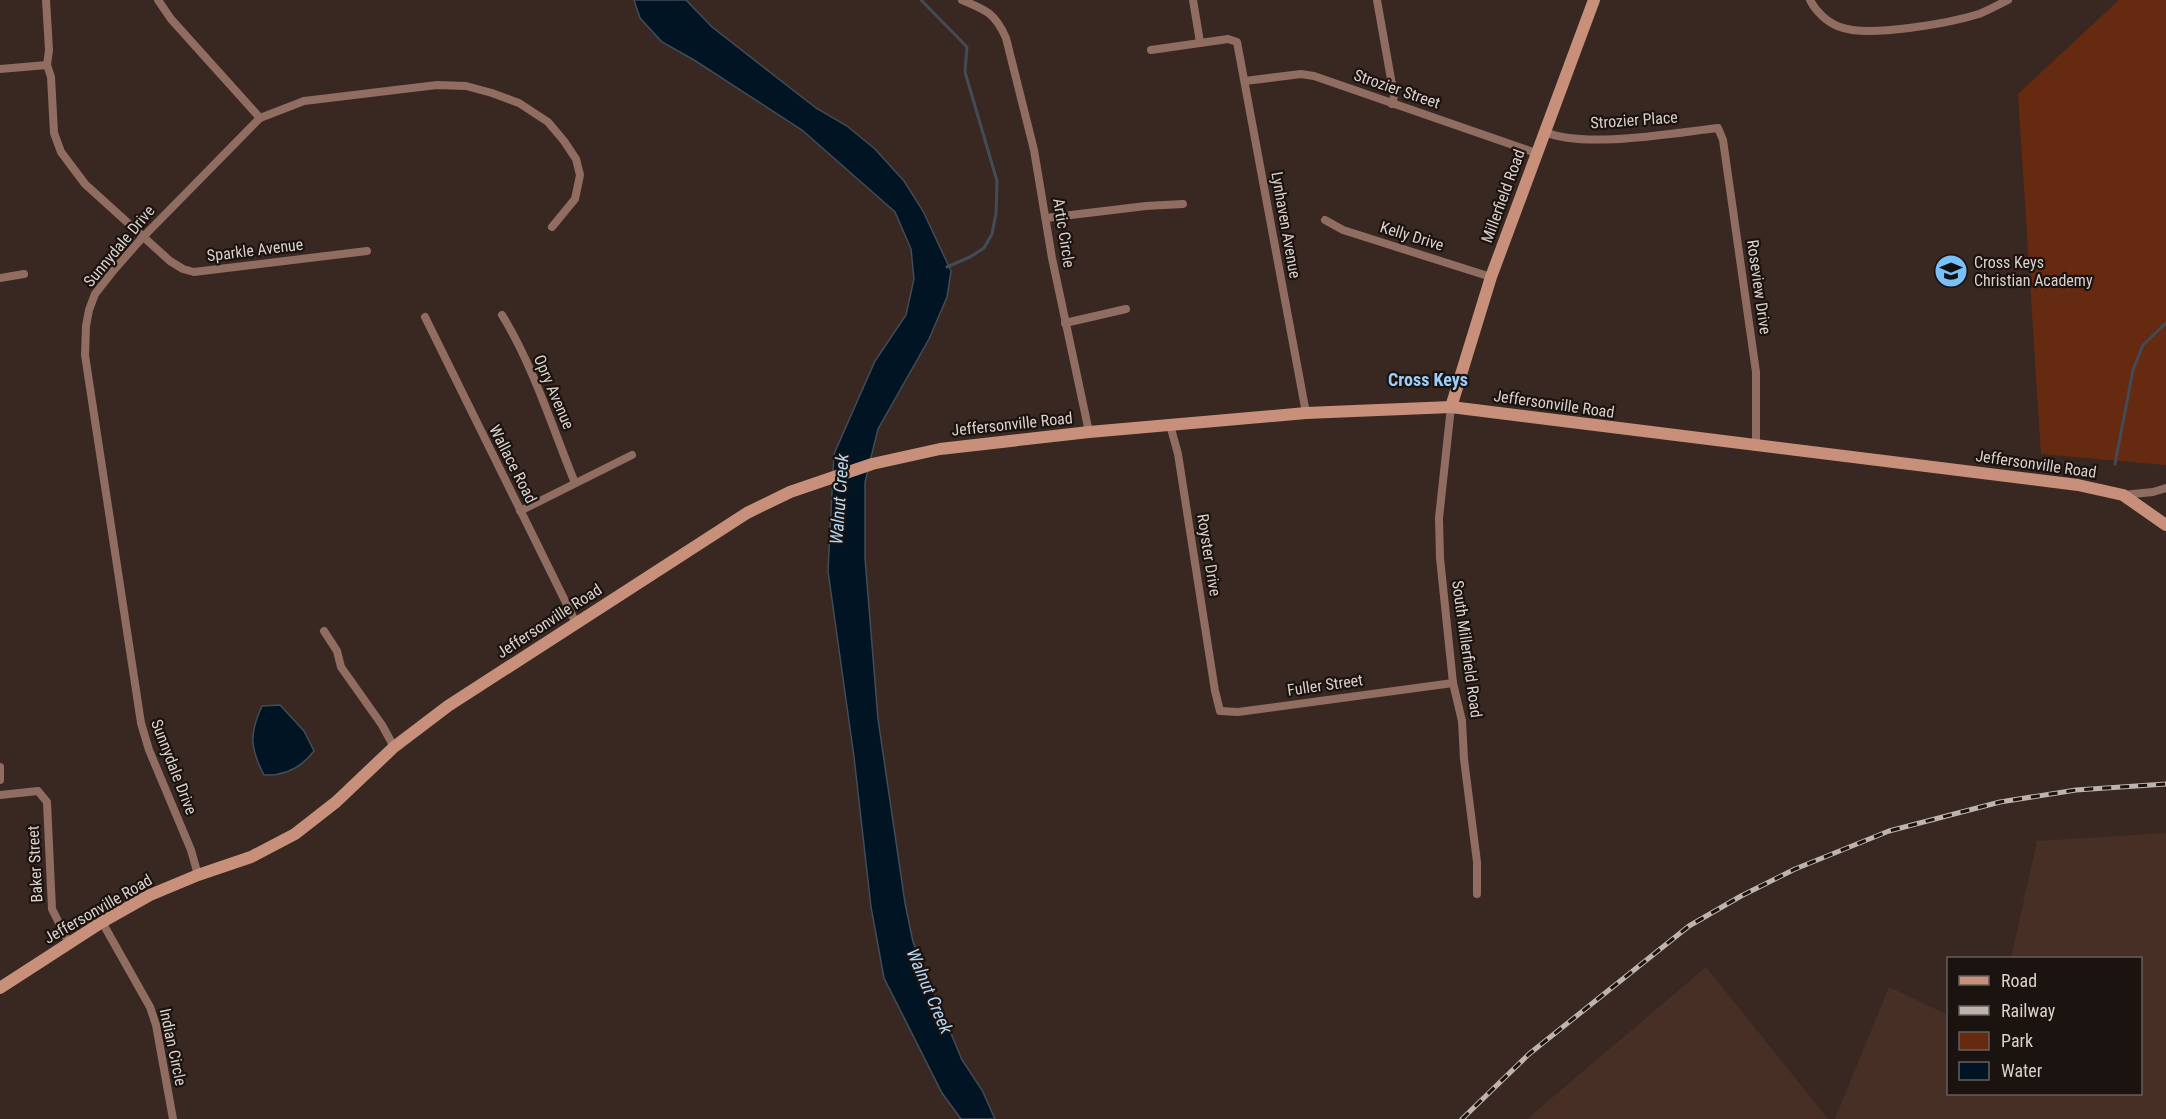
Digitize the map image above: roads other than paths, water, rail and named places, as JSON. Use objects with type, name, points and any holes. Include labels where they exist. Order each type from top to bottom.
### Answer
[{"type":"street","name":"Sparkle Avenue","points":[[46,0],[49,50],[47,65],[51,77],[54,133],[61,152],[85,184],[170,261],[183,269],[194,272],[367,251]]},
{"type":"street","points":[[158,0],[171,19],[260,118]]},
{"type":"street","name":"Artic Circle","points":[[962,0],[989,12],[999,22],[1006,38],[1034,150],[1065,323],[1089,432]]},
{"type":"street","points":[[1151,50],[1200,42],[1193,0]]},
{"type":"street","points":[[1377,0],[1394,96],[1392,104]]},
{"type":"street","name":"Millerfield Road","points":[[1452,407],[1491,277],[1594,0]]},
{"type":"street","points":[[1810,0],[1825,18],[1840,27],[1855,31],[1925,27],[1979,14],[2008,0]]},
{"type":"street","name":"Lynhaven Avenue","points":[[1200,42],[1228,39],[1238,42],[1306,413]]},
{"type":"street","points":[[0,69],[47,65]]},
{"type":"street","name":"Strozier Street","points":[[1245,81],[1301,74],[1328,80],[1536,153]]},
{"type":"street","name":"Sunnydale Drive","points":[[198,875],[191,850],[149,750],[141,723],[85,355],[86,326],[95,294],[142,238],[260,118],[304,102],[437,85],[465,86],[519,103],[548,122],[576,159],[580,175],[575,199],[552,227]]},
{"type":"street","name":"Strozier Place","points":[[1545,132],[1573,138],[1622,138],[1718,128],[1721,135]]},
{"type":"street","name":"Roseview Drive","points":[[1721,135],[1756,372],[1756,444]]},
{"type":"street","points":[[1046,218],[1146,206],[1184,204]]},
{"type":"street","name":"Kelly Drive","points":[[1325,220],[1343,230],[1491,277]]},
{"type":"street","points":[[0,278],[24,274]]},
{"type":"street","points":[[1065,323],[1126,309]]},
{"type":"street","name":"Opry Avenue","points":[[502,315],[510,327],[538,390],[575,483]]},
{"type":"street","name":"Wallace Road","points":[[425,317],[576,624]]},
{"type":"street","name":"Jeffersonville Road","points":[[0,988],[102,922],[150,895],[198,875],[251,857],[295,834],[336,802],[394,747],[448,706],[737,519],[797,490],[873,464],[927,452],[964,445],[1089,432],[1306,413],[1452,407],[2057,482],[2123,495],[2166,525]]},
{"type":"street","name":"South Millerfield Road","points":[[1452,407],[1439,518],[1440,558],[1477,862],[1478,894]]},
{"type":"street","name":"Royster Drive","points":[[1170,425],[1178,454],[1215,691]]},
{"type":"street","points":[[520,511],[632,455]]},
{"type":"street","points":[[2123,495],[2153,492],[2166,488]]},
{"type":"street","points":[[324,631],[337,651],[341,667],[382,725],[394,747]]},
{"type":"street","name":"Fuller Street","points":[[1215,691],[1220,711],[1238,712],[1454,683]]},
{"type":"street","points":[[0,767],[0,780]]},
{"type":"street","name":"Baker Street","points":[[0,795],[38,791],[47,802],[52,909],[69,943]]},
{"type":"street","name":"Indian Circle","points":[[102,922],[150,1007],[156,1025],[172,1119]]},
{"type":"water","name":"Walnut Creek","points":[[634,0],[686,0],[712,27],[816,108],[847,126],[875,149],[904,181],[923,211],[951,271],[947,297],[929,339],[878,429],[865,482],[865,558],[878,719],[905,903],[913,942],[962,1060],[982,1090],[995,1119],[961,1119],[942,1093],[884,978],[871,907],[854,757],[828,571],[834,454],[875,361],[906,315],[914,279],[911,249],[895,212],[802,130],[662,42],[640,18]]},
{"type":"water","points":[[280,705],[304,731],[314,751],[292,770],[264,775],[256,757],[253,733],[262,706]]},
{"type":"waterway","points":[[921,0],[967,47],[965,72],[997,181],[996,213],[992,234],[984,248],[947,267]]},
{"type":"waterway","points":[[2115,464],[2133,370],[2143,345],[2166,323]]},
{"type":"railway","points":[[1462,1119],[1529,1054],[1689,926],[1795,869],[1889,831],[2000,802],[2076,790],[2166,784]]},
{"type":"place","name":"Cross Keys Christian Academy","points":[[1951,271]]},
{"type":"district","name":"Cross Keys","points":[[1428,379]]}]
